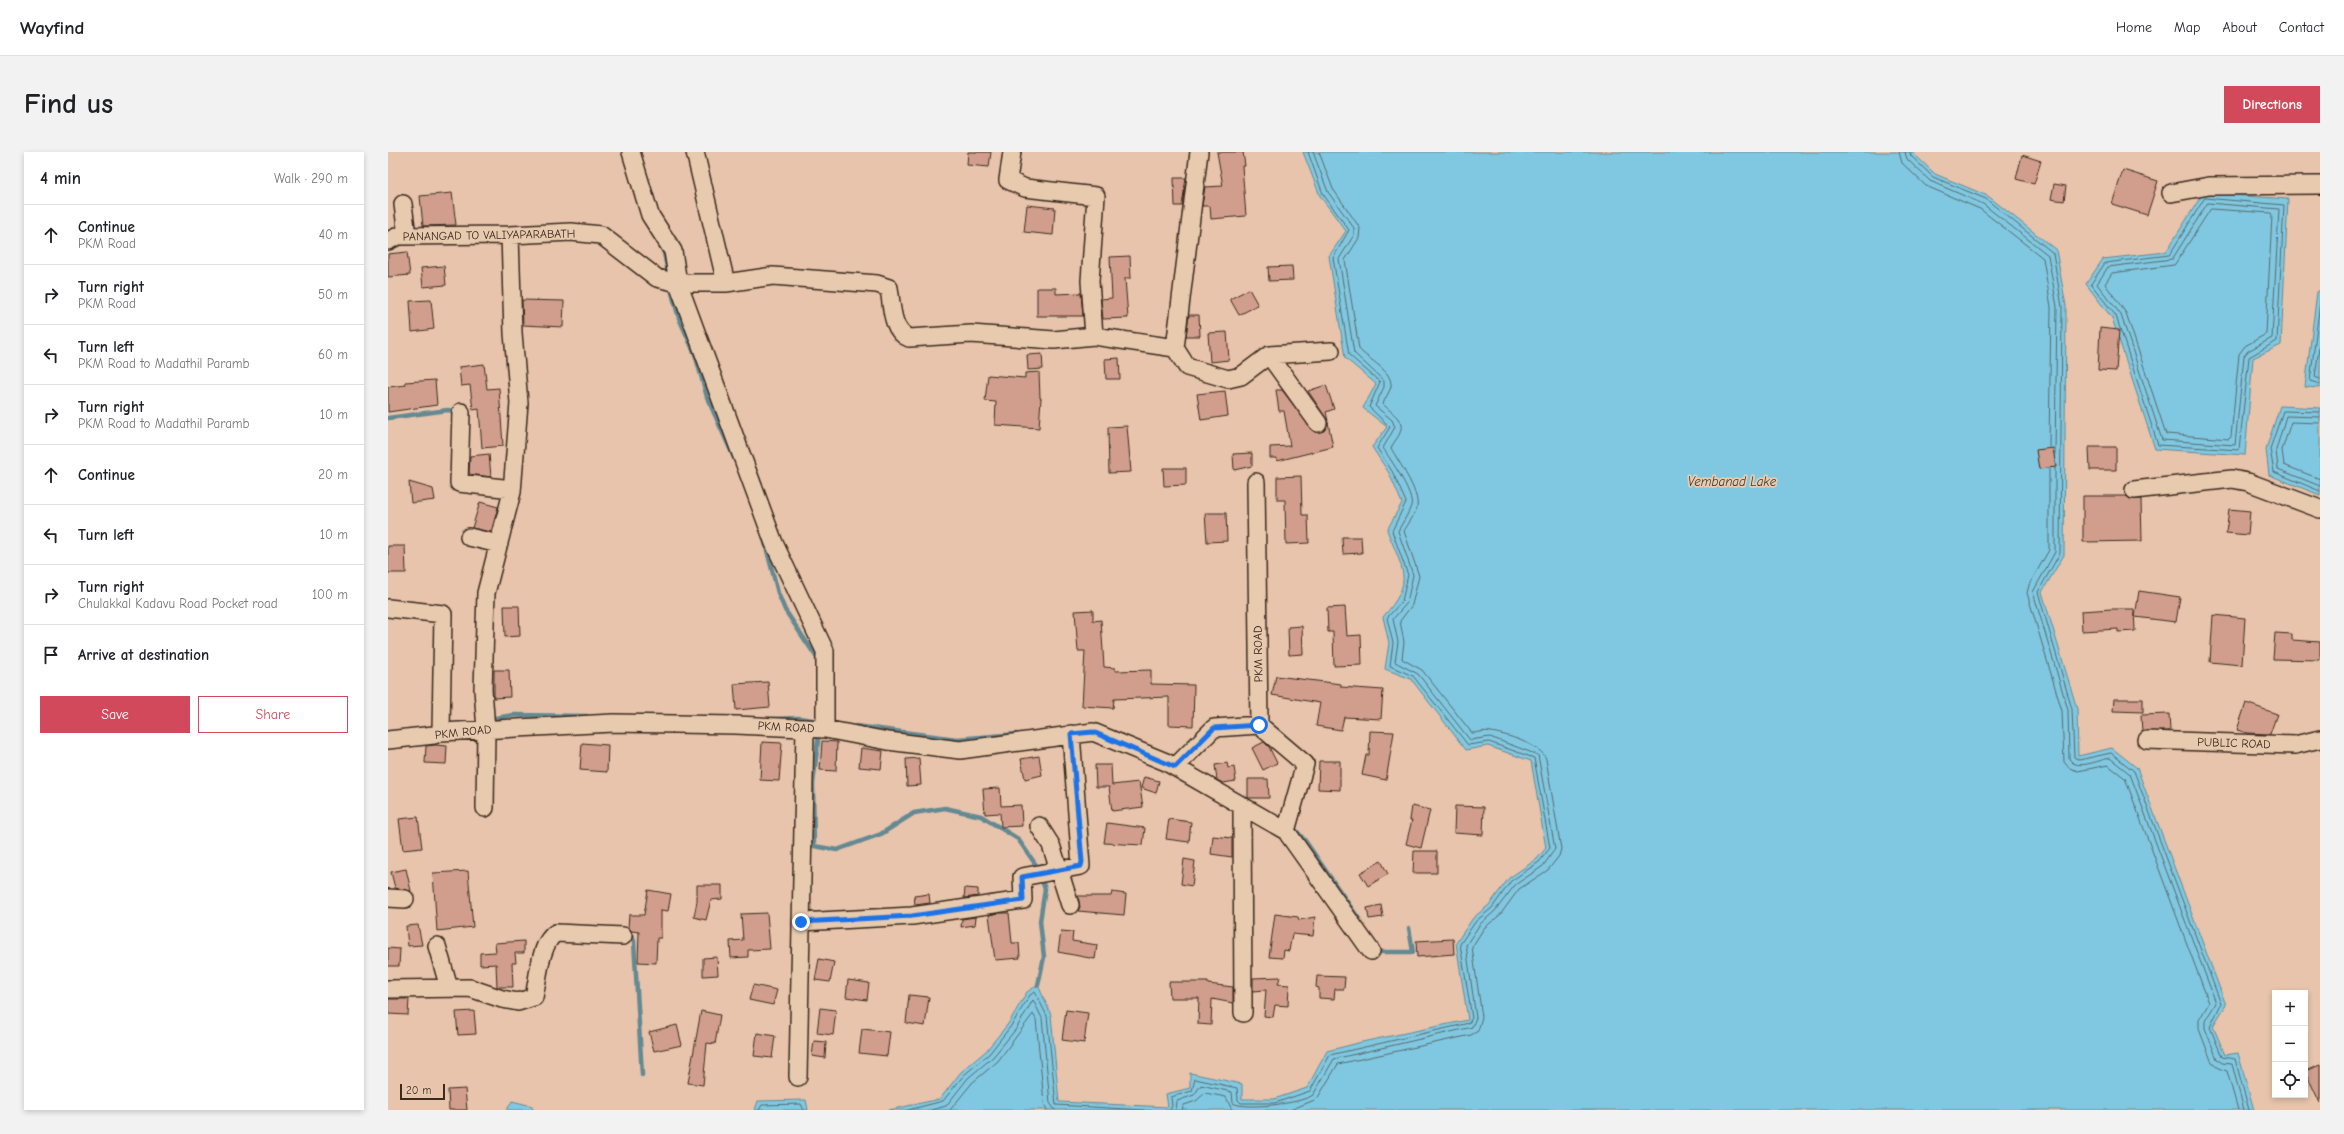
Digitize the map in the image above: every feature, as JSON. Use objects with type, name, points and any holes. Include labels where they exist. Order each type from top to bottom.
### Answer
[{"type":"street","points":[[631,152],[650,215],[673,251],[678,283],[774,543],[825,651],[825,729]]},
{"type":"street","points":[[694,152],[726,283]]},
{"type":"street","points":[[1012,152],[1008,180],[1025,188],[1096,196],[1090,281],[1094,336],[1175,348]]},
{"type":"street","points":[[1199,152],[1175,348],[1187,367],[1228,379],[1241,376],[1269,355],[1331,351]]},
{"type":"street","points":[[2171,193],[2209,186],[2265,187],[2320,185]]},
{"type":"street","points":[[403,204],[407,236]]},
{"type":"street","name":"PANANGAD TO VALIYAPARABATH","points":[[388,241],[398,236],[510,235],[571,232],[601,235],[657,278],[678,283],[726,283],[773,276],[877,284],[889,288],[896,328],[901,335],[909,338],[971,334],[1054,340],[1094,336]]},
{"type":"street","points":[[485,808],[486,730],[483,689],[486,593],[512,489],[519,403],[513,333],[510,235]]},
{"type":"street","points":[[1269,355],[1318,422]]},
{"type":"street","points":[[461,412],[459,483],[512,489]]},
{"type":"street","points":[[2134,490],[2232,479],[2248,482],[2320,509]]},
{"type":"street","name":"PKM ROAD","points":[[1256,482],[1259,725]]},
{"type":"street","points":[[469,537],[499,544]]},
{"type":"street","points":[[388,608],[443,614],[441,732]]},
{"type":"street","name":"PKM ROAD","points":[[388,740],[434,735],[441,732],[613,723],[825,729],[888,741],[960,750],[1071,734],[1100,732],[1175,767],[1286,831],[1371,951]]},
{"type":"street","points":[[1175,767],[1214,728],[1259,725],[1304,764],[1286,831]]},
{"type":"street","points":[[798,1077],[805,728]]},
{"type":"street","points":[[801,922],[912,916],[1023,900],[1022,877],[1081,866],[1082,862],[1071,734]]},
{"type":"street","name":"PUBLIC ROAD","points":[[2147,740],[2295,745],[2320,740]]},
{"type":"street","points":[[1242,806],[1243,1013]]},
{"type":"street","points":[[1040,826],[1051,845],[1070,905]]},
{"type":"street","points":[[388,898],[405,899]]},
{"type":"street","points":[[388,989],[470,988],[502,999],[518,1002],[534,997],[544,949],[550,937],[556,933],[623,936]]},
{"type":"street","points":[[436,946],[449,988]]},
{"type":"water","name":"Vembanad Lake","points":[[1303,152],[1912,152],[1935,174],[1988,196],[2056,250],[2066,306],[2064,555],[2042,592],[2077,709],[2078,756],[2112,748],[2137,768],[2226,1005],[2213,1026],[2225,1055],[2238,1053],[2254,1110],[889,1110],[940,1099],[961,1072],[986,1051],[1008,1024],[1027,992],[1038,985],[1051,1015],[1059,1102],[1168,1107],[1166,1094],[1190,1088],[1190,1073],[1242,1084],[1242,1099],[1274,1099],[1307,1088],[1327,1051],[1362,1042],[1468,1020],[1456,943],[1473,918],[1489,905],[1509,878],[1537,859],[1546,848],[1531,761],[1488,746],[1466,750],[1411,679],[1385,669],[1389,643],[1383,617],[1393,605],[1403,584],[1401,566],[1387,530],[1402,503],[1389,473],[1372,447],[1387,427],[1363,408],[1376,384],[1345,358],[1329,256],[1346,231],[1320,196]]},
{"type":"water","points":[[2203,193],[2288,199],[2281,345],[2253,358],[2245,455],[2155,449],[2112,318],[2086,284],[2103,259],[2166,252]]},
{"type":"water","points":[[2320,290],[2320,388],[2305,387],[2317,292]]},
{"type":"water","points":[[2280,406],[2320,408],[2320,495],[2269,475],[2266,449]]},
{"type":"water","points":[[806,1100],[808,1110],[755,1110],[758,1101]]},
{"type":"water","points":[[512,1101],[532,1106],[533,1110],[507,1110]]},
{"type":"building","points":[[968,152],[991,152],[989,167],[967,165]]},
{"type":"building","points":[[1217,152],[1243,152],[1245,166],[1242,166],[1246,216],[1211,219],[1210,206],[1202,206],[1205,187],[1223,186]]},
{"type":"building","points":[[2022,155],[2041,161],[2034,184],[2016,179]]},
{"type":"building","points":[[2123,170],[2158,181],[2147,215],[2112,204]]},
{"type":"building","points":[[1174,178],[1186,178],[1182,206],[1175,206]]},
{"type":"building","points":[[2054,184],[2066,186],[2064,201],[2051,199]]},
{"type":"building","points":[[452,193],[456,225],[423,226],[420,196]]},
{"type":"building","points":[[1027,205],[1055,208],[1053,235],[1024,232]]},
{"type":"building","points":[[407,252],[410,275],[388,277],[388,254]]},
{"type":"building","points":[[1130,256],[1131,278],[1125,278],[1128,318],[1103,319],[1101,299],[1112,298],[1110,257]]},
{"type":"building","points":[[444,266],[446,285],[423,287],[421,268]]},
{"type":"building","points":[[1292,266],[1293,280],[1269,281],[1268,267]]},
{"type":"building","points":[[1037,288],[1056,288],[1056,294],[1081,293],[1083,316],[1037,316]]},
{"type":"building","points":[[1249,289],[1258,305],[1239,315],[1230,299]]},
{"type":"building","points":[[431,300],[434,329],[412,332],[410,301]]},
{"type":"building","points":[[522,300],[564,301],[563,327],[523,325]]},
{"type":"building","points":[[1189,315],[1199,315],[1200,336],[1186,336]]},
{"type":"building","points":[[2100,328],[2119,330],[2116,371],[2098,370]]},
{"type":"building","points":[[1227,332],[1229,360],[1210,362],[1208,333]]},
{"type":"building","points":[[1042,354],[1043,369],[1028,370],[1027,355]]},
{"type":"building","points":[[1119,358],[1120,379],[1106,379],[1105,359]]},
{"type":"building","points":[[484,364],[487,389],[499,388],[503,446],[482,448],[479,409],[473,410],[470,385],[461,386],[459,367]]},
{"type":"building","points":[[1039,372],[1041,398],[1039,428],[995,425],[996,402],[985,401],[988,375],[1025,378],[1025,373]]},
{"type":"building","points":[[435,380],[437,405],[388,412],[388,387],[406,385],[405,382]]},
{"type":"building","points":[[1326,385],[1334,409],[1326,412],[1328,421],[1308,391]]},
{"type":"building","points":[[1276,390],[1282,390],[1314,432],[1324,431],[1328,422],[1333,447],[1277,461],[1277,458],[1270,458],[1270,447],[1290,446],[1284,411],[1279,411]]},
{"type":"building","points":[[1225,391],[1228,416],[1201,420],[1197,394]]},
{"type":"building","points":[[1127,426],[1131,472],[1109,473],[1108,427]]},
{"type":"building","points":[[2089,447],[2116,447],[2116,470],[2090,470]]},
{"type":"building","points":[[2053,448],[2056,467],[2039,469],[2036,450]]},
{"type":"building","points":[[1252,453],[1252,466],[1234,470],[1233,454]]},
{"type":"building","points":[[489,454],[491,477],[469,474],[470,456]]},
{"type":"building","points":[[1163,468],[1186,468],[1186,485],[1164,486]]},
{"type":"building","points":[[1301,476],[1302,515],[1308,515],[1309,543],[1286,544],[1285,500],[1277,500],[1277,477]]},
{"type":"building","points":[[409,482],[433,489],[435,500],[411,503]]},
{"type":"building","points":[[2083,496],[2126,496],[2130,499],[2141,499],[2142,541],[2083,542]]},
{"type":"building","points":[[480,502],[498,507],[491,532],[472,528]]},
{"type":"building","points":[[2229,509],[2250,511],[2248,535],[2226,533]]},
{"type":"building","points":[[1205,513],[1226,513],[1227,541],[1207,542]]},
{"type":"building","points":[[1342,537],[1361,537],[1362,553],[1343,554]]},
{"type":"building","points":[[388,546],[405,546],[406,573],[388,573]]},
{"type":"building","points":[[2139,591],[2180,597],[2176,622],[2135,617]]},
{"type":"building","points":[[504,606],[519,606],[520,636],[505,637]]},
{"type":"building","points":[[1345,607],[1347,636],[1361,635],[1362,665],[1334,666],[1333,632],[1328,632],[1327,608]]},
{"type":"building","points":[[2134,609],[2135,631],[2118,632],[2118,629],[2082,631],[2081,611]]},
{"type":"building","points":[[1093,610],[1093,621],[1101,620],[1104,667],[1115,668],[1115,671],[1151,670],[1151,684],[1194,685],[1193,726],[1169,725],[1169,697],[1114,699],[1113,708],[1082,706],[1085,651],[1078,651],[1075,611]]},
{"type":"building","points":[[2213,615],[2245,618],[2242,665],[2210,662]]},
{"type":"building","points":[[1302,626],[1303,654],[1289,655],[1288,627]]},
{"type":"building","points":[[2275,633],[2292,634],[2292,640],[2320,642],[2320,660],[2273,659]]},
{"type":"building","points":[[494,670],[509,670],[510,697],[494,698]]},
{"type":"building","points":[[1276,676],[1341,684],[1341,687],[1383,690],[1381,719],[1344,717],[1341,730],[1316,726],[1320,703],[1272,695]]},
{"type":"building","points":[[768,682],[770,707],[736,710],[734,684]]},
{"type":"building","points":[[2114,699],[2143,699],[2143,712],[2113,711]]},
{"type":"building","points":[[2246,703],[2277,714],[2270,734],[2247,733],[2237,730]]},
{"type":"building","points":[[2169,714],[2170,731],[2142,732],[2141,715]]},
{"type":"building","points":[[1370,731],[1394,732],[1386,780],[1362,775],[1366,755],[1369,755]]},
{"type":"building","points":[[822,741],[837,742],[836,771],[820,770]]},
{"type":"building","points":[[762,742],[782,743],[779,781],[760,780]]},
{"type":"building","points":[[1264,742],[1269,747],[1277,763],[1263,770],[1252,748]]},
{"type":"building","points":[[582,743],[608,745],[607,772],[580,770]]},
{"type":"building","points":[[426,746],[447,746],[446,764],[425,763]]},
{"type":"building","points":[[861,748],[883,751],[881,769],[859,767]]},
{"type":"building","points":[[1039,756],[1042,775],[1025,779],[1021,759]]},
{"type":"building","points":[[919,758],[921,785],[907,786],[906,759]]},
{"type":"building","points":[[1319,761],[1340,761],[1340,790],[1318,789]]},
{"type":"building","points":[[1227,763],[1228,768],[1234,767],[1236,781],[1223,783],[1217,780],[1215,765]]},
{"type":"building","points":[[1095,765],[1111,765],[1112,785],[1139,782],[1143,807],[1112,811],[1109,787],[1096,787]]},
{"type":"building","points":[[1144,777],[1159,781],[1156,793],[1141,788]]},
{"type":"building","points":[[1248,779],[1268,779],[1269,798],[1248,798]]},
{"type":"building","points":[[1000,788],[1001,806],[1021,805],[1022,826],[1001,827],[1000,813],[985,814],[983,789]]},
{"type":"building","points":[[1412,806],[1430,810],[1421,848],[1406,844],[1412,820],[1410,820]]},
{"type":"building","points":[[1455,806],[1484,807],[1483,835],[1454,833]]},
{"type":"building","points":[[418,817],[422,848],[403,850],[399,819]]},
{"type":"building","points":[[1169,819],[1191,822],[1189,842],[1166,839]]},
{"type":"building","points":[[1107,823],[1145,828],[1143,845],[1104,843]]},
{"type":"building","points":[[1213,836],[1232,838],[1232,857],[1211,854]]},
{"type":"building","points":[[1414,851],[1437,851],[1437,873],[1413,873]]},
{"type":"building","points":[[1184,859],[1195,861],[1192,886],[1181,884]]},
{"type":"building","points":[[1381,861],[1388,874],[1368,886],[1360,873]]},
{"type":"building","points":[[406,869],[411,891],[395,888],[391,872]]},
{"type":"building","points":[[468,871],[473,927],[437,931],[433,873]]},
{"type":"building","points":[[697,885],[722,885],[722,899],[711,900],[706,920],[694,917],[697,901]]},
{"type":"building","points":[[965,888],[978,889],[978,896],[964,898]]},
{"type":"building","points":[[648,890],[671,894],[668,911],[661,910],[661,938],[657,938],[656,963],[638,962],[639,932],[632,931],[628,928],[629,915],[644,915]]},
{"type":"building","points":[[1112,892],[1126,894],[1124,915],[1078,911],[1080,907],[1078,896],[1111,896]]},
{"type":"building","points":[[929,894],[930,903],[915,905],[914,896]]},
{"type":"building","points":[[1381,905],[1383,917],[1369,919],[1367,908]]},
{"type":"building","points":[[767,913],[770,949],[748,950],[748,957],[731,958],[730,941],[743,940],[741,914]]},
{"type":"building","points":[[1009,913],[1012,943],[1019,943],[1020,958],[995,960],[989,915]]},
{"type":"building","points":[[1275,914],[1298,917],[1299,920],[1315,917],[1313,936],[1292,934],[1289,951],[1284,950],[1283,958],[1269,957]]},
{"type":"building","points":[[976,917],[975,925],[961,927],[962,919]]},
{"type":"building","points":[[418,925],[422,945],[408,946],[406,926]]},
{"type":"building","points":[[1061,931],[1073,932],[1072,941],[1097,945],[1095,959],[1058,952]]},
{"type":"building","points":[[1453,939],[1454,954],[1417,957],[1416,941]]},
{"type":"building","points":[[524,941],[524,953],[515,953],[516,963],[512,963],[513,987],[497,987],[496,964],[480,965],[480,953],[496,952],[495,943]]},
{"type":"building","points":[[388,948],[400,949],[399,966],[388,966]]},
{"type":"building","points":[[717,957],[718,975],[703,976],[703,958]]},
{"type":"building","points":[[819,959],[834,962],[830,982],[815,980]]},
{"type":"building","points":[[1317,976],[1345,977],[1344,989],[1335,989],[1334,999],[1319,998],[1319,988],[1316,987]]},
{"type":"building","points":[[1280,977],[1278,984],[1289,985],[1288,1006],[1275,1005],[1273,1017],[1264,1016],[1266,990],[1253,991],[1253,978]]},
{"type":"building","points":[[848,980],[869,983],[867,1000],[846,997]]},
{"type":"building","points":[[1169,982],[1208,982],[1208,984],[1233,987],[1233,1003],[1212,999],[1211,1025],[1198,1024],[1199,998],[1170,998]]},
{"type":"building","points":[[753,985],[777,990],[773,1005],[749,1000]]},
{"type":"building","points":[[909,995],[929,997],[925,1026],[906,1023]]},
{"type":"building","points":[[388,999],[409,999],[408,1015],[388,1014]]},
{"type":"building","points":[[820,1008],[836,1010],[833,1035],[817,1033]]},
{"type":"building","points":[[1066,1010],[1088,1013],[1084,1043],[1062,1040]]},
{"type":"building","points":[[474,1011],[476,1034],[458,1035],[456,1012]]},
{"type":"building","points":[[701,1011],[720,1015],[715,1044],[707,1043],[703,1085],[688,1083]]},
{"type":"building","points":[[677,1025],[682,1045],[654,1051],[649,1032]]},
{"type":"building","points":[[862,1029],[890,1032],[887,1056],[859,1053]]},
{"type":"building","points":[[757,1033],[775,1036],[772,1058],[754,1056]]},
{"type":"building","points":[[814,1041],[826,1042],[825,1058],[812,1056]]},
{"type":"building","points":[[2320,1065],[2320,1103],[2308,1077],[2308,1070]]},
{"type":"building","points":[[465,1089],[467,1110],[449,1110],[448,1090]]},
{"type":"waterway","points":[[661,247],[664,253],[669,277]]},
{"type":"waterway","points":[[670,286],[679,318],[695,354],[707,397],[735,460]]},
{"type":"waterway","points":[[388,418],[448,410],[453,411],[455,416]]},
{"type":"waterway","points":[[764,539],[778,593],[785,610],[817,658],[817,662]]},
{"type":"waterway","points":[[489,719],[514,715],[587,716]]},
{"type":"waterway","points":[[772,719],[799,718],[819,721]]},
{"type":"waterway","points":[[856,726],[957,739],[1017,734]]},
{"type":"waterway","points":[[819,732],[813,784],[814,846],[837,850],[881,834],[914,813],[945,808],[981,816],[1018,839],[1036,865],[1045,889],[1040,921],[1044,957],[1038,985]]},
{"type":"waterway","points":[[1294,828],[1306,842],[1359,919]]},
{"type":"waterway","points":[[1376,948],[1381,952],[1413,952],[1409,928]]},
{"type":"waterway","points":[[627,935],[632,936],[634,941],[642,1075]]},
{"type":"route","points":[[801,922],[912,916],[1023,900],[1022,877],[1081,866],[1082,862],[1071,734],[1093,732],[1175,767],[1178,762],[1214,728],[1259,725]]}]
